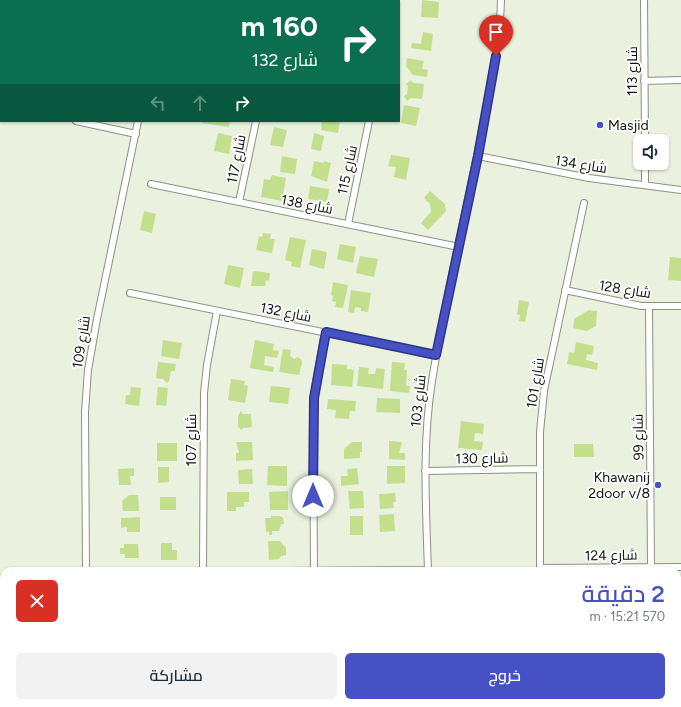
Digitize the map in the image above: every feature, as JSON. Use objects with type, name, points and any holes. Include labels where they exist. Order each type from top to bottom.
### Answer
[{"type":"street","name":"شارع 103","points":[[428,567],[426,471],[428,409],[436,355],[478,156],[498,43],[501,0]]},
{"type":"street","name":"شارع 113","points":[[644,0],[645,134]]},
{"type":"street","points":[[644,81],[681,80]]},
{"type":"street","points":[[81,122],[136,134]]},
{"type":"street","name":"شارع 109","points":[[86,567],[85,412],[88,370],[94,331],[138,122]]},
{"type":"street","name":"شارع 117","points":[[239,202],[256,122]]},
{"type":"street","name":"شارع 115","points":[[348,224],[369,122]]},
{"type":"street","name":"شارع 134","points":[[478,156],[533,169],[681,190]]},
{"type":"street","points":[[645,170],[645,185]]},
{"type":"street","name":"شارع 138","points":[[151,184],[459,247]]},
{"type":"street","name":"شارع 101","points":[[540,567],[539,469],[540,432],[544,391],[584,203]]},
{"type":"street","name":"شارع 128","points":[[565,290],[608,300],[649,306],[681,306]]},
{"type":"street","name":"شارع 132","points":[[130,293],[436,355]]},
{"type":"street","name":"شارع 99","points":[[649,306],[651,567]]},
{"type":"street","name":"شارع 107","points":[[203,567],[204,393],[207,365],[217,311]]},
{"type":"street","points":[[314,567],[313,415],[316,382],[326,332]]},
{"type":"street","name":"شارع 130","points":[[426,471],[539,469]]},
{"type":"street","name":"شارع 124","points":[[651,567],[681,567]]},
{"type":"building","points":[[422,0],[439,2],[438,18],[421,17]]},
{"type":"building","points":[[423,32],[433,34],[431,51],[411,48],[412,43],[421,44]]},
{"type":"building","points":[[407,58],[424,61],[422,69],[428,70],[427,77],[413,75],[406,66]]},
{"type":"building","points":[[411,80],[413,83],[424,84],[422,99],[411,98],[407,101],[404,96],[407,94],[408,86],[406,84]]},
{"type":"building","points":[[404,105],[420,108],[416,126],[401,123]]},
{"type":"building","points":[[202,122],[230,122],[229,127]]},
{"type":"building","points":[[322,122],[340,122],[338,133],[321,130]]},
{"type":"building","points":[[274,127],[287,130],[283,147],[270,145]]},
{"type":"building","points":[[218,133],[232,136],[229,154],[214,151]]},
{"type":"building","points":[[314,133],[324,136],[321,151],[311,149]]},
{"type":"building","points":[[391,155],[410,158],[406,180],[394,177],[396,167],[388,166]]},
{"type":"building","points":[[282,156],[297,159],[295,174],[280,172]]},
{"type":"building","points":[[314,161],[331,163],[327,182],[311,176]]},
{"type":"building","points":[[272,175],[286,178],[282,201],[261,197],[264,179],[270,180]]},
{"type":"building","points":[[310,186],[329,189],[327,202],[308,199]]},
{"type":"building","points":[[430,191],[445,204],[446,211],[428,230],[421,223],[431,212],[430,204],[424,198]]},
{"type":"building","points":[[144,211],[156,214],[152,233],[140,230]]},
{"type":"building","points":[[263,233],[271,234],[270,239],[275,239],[272,253],[256,250],[259,236],[262,237]]},
{"type":"building","points":[[290,237],[306,240],[300,268],[291,266],[292,262],[285,260]]},
{"type":"building","points":[[340,244],[356,247],[353,263],[337,259]]},
{"type":"building","points":[[312,249],[327,252],[324,269],[309,265]]},
{"type":"building","points":[[360,256],[378,259],[374,277],[356,273]]},
{"type":"building","points":[[670,257],[681,258],[681,281],[668,280]]},
{"type":"building","points":[[228,265],[244,268],[240,288],[224,284]]},
{"type":"building","points":[[253,271],[270,273],[269,281],[266,280],[265,286],[251,286]]},
{"type":"building","points":[[333,282],[348,285],[343,308],[335,307],[336,302],[332,301],[333,296],[331,295]]},
{"type":"building","points":[[351,290],[371,293],[368,312],[361,311],[361,308],[355,307],[354,313],[348,312]]},
{"type":"building","points":[[519,300],[529,302],[525,322],[519,321],[520,315],[517,314]]},
{"type":"building","points":[[589,310],[597,311],[596,326],[587,331],[573,328],[574,319]]},
{"type":"building","points":[[163,340],[182,343],[179,359],[161,356]]},
{"type":"building","points":[[255,340],[274,344],[273,350],[279,351],[277,358],[265,356],[264,365],[274,367],[273,372],[250,368]]},
{"type":"building","points":[[576,342],[594,346],[592,355],[587,354],[586,360],[598,363],[597,370],[567,364],[569,352],[574,353]]},
{"type":"building","points":[[283,349],[291,350],[290,356],[294,359],[297,357],[301,359],[302,363],[299,375],[279,372]]},
{"type":"building","points":[[158,362],[176,364],[175,371],[171,371],[169,381],[167,383],[163,379],[156,378]]},
{"type":"building","points":[[392,362],[405,363],[404,370],[407,370],[406,386],[410,386],[409,393],[390,391]]},
{"type":"building","points":[[332,364],[347,365],[347,369],[354,370],[352,387],[331,385]]},
{"type":"building","points":[[359,367],[369,368],[368,374],[375,374],[376,368],[385,369],[383,389],[357,386]]},
{"type":"building","points":[[231,379],[245,381],[244,385],[248,386],[245,403],[228,400]]},
{"type":"building","points":[[271,386],[290,388],[288,404],[269,402]]},
{"type":"building","points":[[131,387],[141,388],[139,406],[125,404],[126,395],[130,395]]},
{"type":"building","points":[[158,387],[168,388],[166,406],[156,405]]},
{"type":"building","points":[[377,398],[400,399],[400,413],[376,412]]},
{"type":"building","points":[[328,399],[356,401],[355,411],[350,411],[349,419],[335,418],[336,410],[327,409]]},
{"type":"building","points":[[241,411],[243,414],[251,414],[252,427],[243,428],[242,430],[238,427],[238,416]]},
{"type":"building","points":[[461,421],[484,424],[483,434],[475,433],[474,441],[483,442],[482,450],[458,448]]},
{"type":"building","points":[[389,441],[402,442],[399,453],[405,453],[405,460],[389,459]]},
{"type":"building","points":[[236,442],[252,442],[253,460],[236,461],[236,453],[239,453]]},
{"type":"building","points":[[352,442],[362,442],[362,452],[360,452],[360,458],[344,459],[344,449]]},
{"type":"building","points":[[157,443],[177,443],[177,461],[157,461]]},
{"type":"building","points":[[574,444],[593,444],[594,457],[574,457]]},
{"type":"building","points":[[268,466],[287,466],[287,486],[267,485]]},
{"type":"building","points":[[387,466],[405,466],[405,483],[387,484]]},
{"type":"building","points":[[158,467],[169,467],[169,482],[158,483]]},
{"type":"building","points":[[134,468],[134,476],[130,476],[131,485],[119,485],[118,469]]},
{"type":"building","points":[[357,468],[359,484],[341,486],[341,476],[348,476],[347,469]]},
{"type":"building","points":[[252,469],[253,484],[239,484],[238,470]]},
{"type":"building","points":[[288,491],[288,510],[270,510],[269,492]]},
{"type":"building","points":[[348,491],[363,491],[364,508],[350,509]]},
{"type":"building","points":[[227,492],[249,492],[249,502],[244,502],[244,507],[236,507],[236,511],[227,511]]},
{"type":"building","points":[[395,493],[396,502],[393,502],[394,508],[380,509],[379,494]]},
{"type":"building","points":[[129,495],[138,495],[139,511],[123,511],[122,501]]},
{"type":"building","points":[[160,497],[176,497],[176,510],[160,510]]},
{"type":"building","points":[[394,514],[395,531],[380,532],[379,515]]},
{"type":"building","points":[[271,516],[280,516],[283,518],[284,524],[281,524],[279,531],[272,531],[272,535],[269,535],[269,532],[266,532],[265,518],[271,518]]},
{"type":"building","points":[[350,516],[363,516],[363,535],[350,535]]},
{"type":"building","points":[[140,517],[140,532],[127,532],[127,527],[121,528],[121,518]]},
{"type":"building","points":[[268,541],[280,541],[286,548],[286,555],[281,556],[279,559],[269,560]]},
{"type":"building","points":[[161,543],[172,543],[172,550],[177,550],[177,560],[161,560]]},
{"type":"building","points":[[124,544],[138,544],[139,558],[125,558],[125,554],[120,554],[120,548],[124,548]]},
{"type":"place","name":"Masjid","points":[[600,125]]},
{"type":"place","name":"Khawanij 2door v/8","points":[[658,485]]},
{"type":"route","points":[[313,496],[314,398],[326,332],[436,355],[478,156],[496,56]]}]
